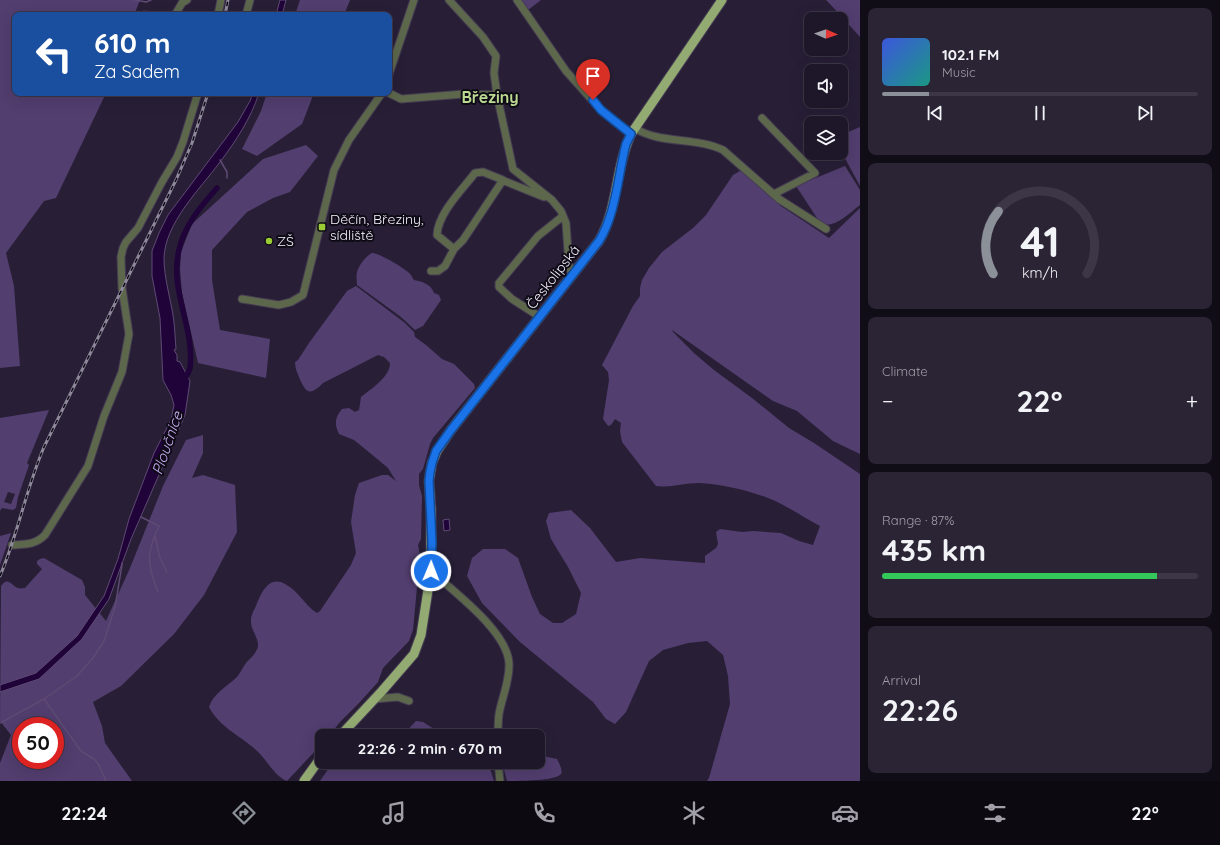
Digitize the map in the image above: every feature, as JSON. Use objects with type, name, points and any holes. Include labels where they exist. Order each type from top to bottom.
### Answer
[{"type":"main road","name":"Českolipská","points":[[346,729],[414,654],[421,635],[431,571],[432,529],[429,481],[436,451],[599,241],[610,216],[626,144],[633,131],[722,0]]},
{"type":"main road","points":[[304,781],[315,766]]},
{"type":"street","points":[[177,12],[182,3],[187,0]]},
{"type":"street","points":[[219,12],[221,0]]},
{"type":"street","points":[[247,12],[250,0]]},
{"type":"street","points":[[392,65],[414,0]]},
{"type":"street","points":[[449,0],[483,37],[496,56],[494,73],[497,95],[513,169],[552,200],[561,211],[566,223],[569,265],[572,275]]},
{"type":"street","points":[[517,0],[566,71],[601,110],[633,131],[714,146],[729,154],[774,194],[826,229]]},
{"type":"street","points":[[392,94],[401,99],[464,94],[497,95]]},
{"type":"street","points":[[12,545],[33,543],[45,535],[88,466],[104,416],[122,372],[127,348],[129,334],[128,322],[122,288],[121,257],[123,248],[138,228],[177,157],[186,135],[197,96]]},
{"type":"street","points":[[242,299],[279,305],[291,302],[303,295],[334,170],[349,140],[380,96]]},
{"type":"street","points":[[762,118],[816,173],[774,194]]},
{"type":"street","points":[[454,249],[437,235],[438,227],[446,211],[475,173],[483,172],[552,200]]},
{"type":"street","points":[[430,271],[438,272],[445,266],[454,249],[463,240],[502,180]]},
{"type":"street","points":[[540,317],[508,295],[499,287],[499,283],[538,236],[563,216]]},
{"type":"street","points":[[431,571],[486,621],[498,634],[505,646],[509,663],[508,679],[500,714],[499,729]]},
{"type":"street","points":[[374,699],[398,697],[409,701]]},
{"type":"street","points":[[499,769],[500,781]]},
{"type":"shaded area","points":[[0,0],[140,0],[135,12],[12,12],[12,96],[105,96],[56,198],[44,201],[6,253],[14,286],[20,366],[0,368]]},
{"type":"shaded area","points":[[300,0],[350,0],[345,12],[296,12]]},
{"type":"shaded area","points":[[520,0],[541,0],[528,10]]},
{"type":"shaded area","points":[[826,0],[860,0],[860,37],[848,24],[848,12],[837,12]]},
{"type":"shaded area","points":[[266,96],[313,96],[302,124],[257,156],[242,149],[261,111]]},
{"type":"shaded area","points":[[860,127],[860,186],[846,160],[848,160],[848,132]]},
{"type":"shaded area","points":[[306,145],[318,156],[290,192],[273,198],[247,212],[212,250],[212,280],[220,330],[270,339],[266,378],[198,363],[182,293],[180,269],[181,252],[192,224],[263,159]]},
{"type":"shaded area","points":[[845,166],[860,190],[860,205],[837,222],[826,225],[821,224],[796,186]]},
{"type":"shaded area","points":[[740,171],[781,206],[829,238],[860,208],[860,454],[833,441],[797,411],[773,401],[672,330],[695,354],[714,370],[789,428],[860,474],[860,781],[707,781],[730,704],[728,676],[723,655],[707,641],[688,643],[663,650],[649,661],[626,712],[615,724],[606,719],[593,702],[520,642],[482,603],[467,576],[472,558],[483,549],[505,549],[518,558],[532,597],[540,614],[553,623],[562,623],[576,614],[581,593],[568,567],[551,539],[546,521],[549,513],[571,510],[590,528],[616,562],[640,558],[705,563],[705,556],[716,548],[718,544],[716,532],[720,529],[742,532],[753,531],[781,533],[813,545],[820,526],[768,498],[734,488],[699,483],[656,486],[622,442],[620,431],[621,423],[615,419],[611,425],[608,426],[603,419],[609,380],[608,372],[602,365],[633,306],[640,296],[642,280],[649,268],[662,252],[693,228],[706,215],[733,175]]},
{"type":"shaded area","points":[[372,253],[380,255],[398,265],[408,272],[414,280],[431,287],[434,293],[439,295],[441,300],[423,326],[415,330],[401,317],[357,285],[358,269],[365,258]]},
{"type":"shaded area","points":[[356,286],[405,323],[414,332],[415,337],[442,359],[454,364],[474,384],[475,388],[433,438],[423,469],[419,474],[419,485],[422,496],[421,539],[418,545],[420,555],[413,630],[409,641],[383,668],[378,682],[334,729],[315,729],[315,751],[287,781],[276,773],[255,749],[226,727],[214,715],[209,707],[220,691],[239,675],[258,647],[251,624],[251,618],[260,596],[266,587],[274,582],[285,584],[294,590],[313,610],[317,613],[320,611],[351,565],[356,553],[351,522],[355,495],[359,483],[382,475],[388,475],[396,481],[388,468],[354,440],[339,434],[336,427],[338,415],[342,409],[349,408],[355,412],[359,410],[361,397],[383,378],[387,373],[390,363],[384,357],[378,355],[323,383],[312,391],[306,390],[296,370],[295,362],[298,360],[347,291]]},
{"type":"shaded area","points":[[49,410],[27,463],[29,465],[18,497],[16,508],[13,510],[2,508],[0,511],[0,418]],"holes":[[[8,492],[15,494],[11,504],[4,502]]]},
{"type":"shaded area","points":[[203,435],[203,453],[192,478],[203,475],[235,485],[237,532],[204,595],[174,634],[121,686],[93,702],[102,726],[105,743],[132,781],[0,781],[0,763],[11,735],[0,721],[1,586],[3,583],[8,581],[18,588],[25,588],[42,569],[37,564],[37,561],[44,558],[82,580],[85,587],[85,595],[106,621],[130,568],[163,486],[186,440]]},
{"type":"shaded area","points":[[11,533],[0,565],[0,536]]},
{"type":"shaded area","points":[[416,721],[423,722],[434,729],[409,729]]},
{"type":"shaded area","points":[[545,756],[557,759],[561,769],[561,774],[552,778],[527,781],[507,781],[504,769],[545,769]]},
{"type":"shaded area","points":[[328,769],[490,769],[494,781],[320,781]]},
{"type":"water","points":[[280,0],[286,0],[283,12],[277,12]]},
{"type":"water","name":"Ploučnice","points":[[252,96],[258,96],[252,111],[237,138],[177,219],[170,232],[166,245],[164,265],[174,324],[176,349],[174,350],[177,355],[177,361],[180,362],[190,381],[185,415],[131,539],[109,599],[82,639],[39,679],[0,692],[0,685],[36,673],[77,636],[104,596],[118,559],[129,519],[154,453],[171,420],[174,405],[171,395],[163,380],[160,318],[152,276],[152,251],[168,215],[238,122]]},
{"type":"water","points":[[449,519],[450,530],[444,531],[443,520]]},
{"type":"waterway","points":[[135,0],[146,2],[151,0]]},
{"type":"waterway","points":[[220,160],[227,172],[227,178]]},
{"type":"waterway","points":[[184,382],[190,368],[191,353],[177,280],[179,250],[181,241],[189,225],[199,209],[217,188]]},
{"type":"waterway","points":[[141,517],[159,526],[150,551],[150,566],[158,592]]},
{"type":"waterway","points":[[155,536],[160,558],[167,572]]},
{"type":"waterway","points":[[0,723],[44,699],[77,676],[93,658],[104,641],[115,607],[122,563]]},
{"type":"waterway","points":[[44,699],[81,751],[94,759],[99,765],[106,781]]},
{"type":"railway","points":[[226,12],[228,0]]},
{"type":"railway","points":[[0,576],[44,447],[176,180],[192,143],[207,96]]},
{"type":"place","name":"Děčín, Březiny, sídliště","points":[[322,227]]},
{"type":"place","name":"ZŠ","points":[[269,241]]},
{"type":"district","name":"Březiny","points":[[490,97]]},
{"type":"route","points":[[431,571],[432,542],[429,481],[436,451],[445,437],[599,241],[610,216],[626,144],[631,134],[601,110],[593,100]]}]
